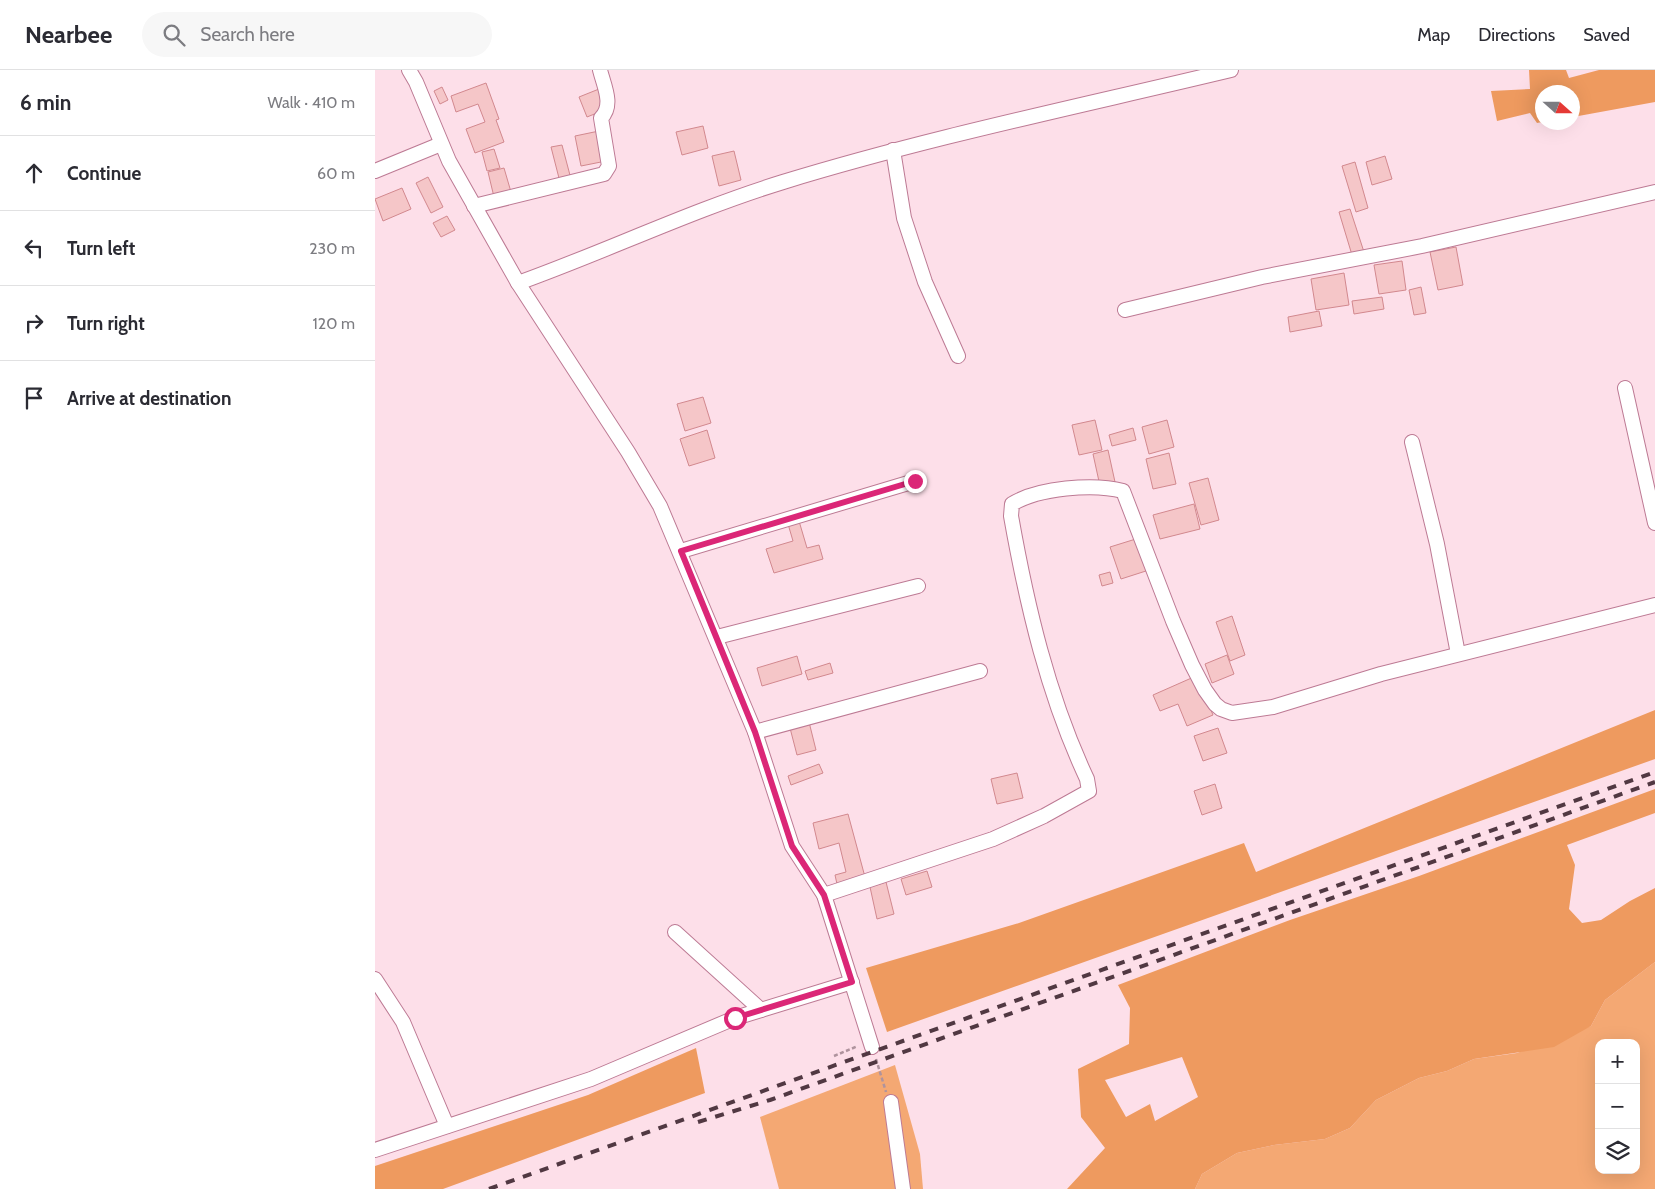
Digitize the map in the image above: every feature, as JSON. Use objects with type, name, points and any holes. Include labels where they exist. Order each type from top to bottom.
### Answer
[{"type":"street","points":[[409,70],[416,82],[441,144],[518,283],[628,452],[660,506],[681,551],[755,732],[792,846],[824,895],[872,1046]]},
{"type":"street","points":[[474,206],[604,174],[609,166],[601,118],[607,112],[609,106],[600,70]]},
{"type":"street","points":[[518,283],[595,255],[669,222],[782,182],[893,150],[1231,70]]},
{"type":"street","points":[[375,171],[441,144]]},
{"type":"street","points":[[893,150],[904,218],[925,282],[958,356]]},
{"type":"street","points":[[1125,310],[1262,276],[1422,246],[1655,192]]},
{"type":"street","points":[[1625,388],[1655,523]]},
{"type":"street","points":[[1413,442],[1437,544],[1458,654]]},
{"type":"street","points":[[681,551],[915,481]]},
{"type":"street","points":[[824,895],[993,839],[1044,816],[1089,791],[1087,779],[1060,712],[1035,634],[1011,516],[1012,504],[1020,499],[1075,487],[1097,486],[1123,492],[1173,622],[1192,664],[1215,704],[1221,709],[1232,713],[1273,707],[1381,674],[1582,625],[1655,605]]},
{"type":"street","points":[[717,637],[918,586]]},
{"type":"street","points":[[755,732],[980,672]]},
{"type":"street","points":[[675,932],[761,1010]]},
{"type":"street","points":[[375,979],[403,1022],[447,1126]]},
{"type":"street","points":[[375,1150],[591,1079],[735,1018],[852,982]]},
{"type":"street","points":[[891,1102],[903,1189]]},
{"type":"path","points":[[835,1056],[843,1052]]},
{"type":"path","points":[[878,1067],[882,1085],[891,1102]]},
{"type":"shaded area","points":[[1529,70],[1566,70],[1569,78],[1599,70],[1655,70],[1655,102],[1580,116],[1580,85],[1535,85],[1535,120],[1530,113],[1497,121],[1491,91],[1530,89]]},
{"type":"shaded area","points":[[1655,710],[1655,759],[887,1032],[866,968],[1019,923],[1244,843],[1256,872]]},
{"type":"shaded area","points":[[1655,789],[1655,813],[1567,845],[1575,865],[1569,909],[1582,923],[1601,920],[1630,901],[1655,888],[1655,962],[1605,1000],[1591,1026],[1554,1047],[1474,1059],[1447,1071],[1419,1078],[1376,1100],[1350,1128],[1325,1139],[1274,1145],[1237,1153],[1202,1174],[1195,1189],[1067,1189],[1105,1148],[1081,1117],[1078,1069],[1129,1044],[1130,1008],[1118,985],[1290,920],[1419,876]],"holes":[[[1182,1057],[1198,1097],[1155,1121],[1150,1104],[1126,1117],[1105,1080]]]},
{"type":"shaded area","points":[[1655,962],[1655,1189],[1195,1189],[1202,1174],[1237,1153],[1274,1145],[1325,1139],[1350,1128],[1376,1100],[1419,1078],[1447,1071],[1474,1059],[1517,1053],[1591,1026],[1605,1000]]},
{"type":"shaded area","points":[[696,1048],[705,1093],[443,1189],[375,1189],[375,1166],[588,1095]]},
{"type":"shaded area","points":[[895,1065],[920,1154],[923,1189],[779,1189],[760,1117]]},
{"type":"building","points":[[486,83],[499,119],[496,120],[504,142],[475,153],[466,129],[485,122],[478,104],[456,112],[451,96]]},
{"type":"building","points":[[442,87],[448,100],[440,104],[434,91]]},
{"type":"building","points":[[599,89],[607,109],[587,117],[579,97]]},
{"type":"building","points":[[703,126],[708,148],[682,155],[676,132]]},
{"type":"building","points":[[599,131],[606,161],[581,166],[575,136]]},
{"type":"building","points":[[562,145],[571,179],[560,182],[551,147]]},
{"type":"building","points":[[494,149],[500,168],[487,171],[482,152]]},
{"type":"building","points":[[734,151],[741,180],[719,186],[712,156]]},
{"type":"building","points":[[1385,156],[1392,179],[1372,185],[1366,162]]},
{"type":"building","points":[[1355,162],[1368,208],[1356,212],[1342,166]]},
{"type":"building","points":[[504,168],[511,192],[494,197],[488,172]]},
{"type":"building","points":[[428,177],[443,207],[431,213],[416,183]]},
{"type":"building","points":[[402,188],[411,209],[383,221],[375,199]]},
{"type":"building","points":[[1350,209],[1364,252],[1352,255],[1339,212]]},
{"type":"building","points":[[447,216],[455,230],[441,237],[433,223]]},
{"type":"building","points":[[1456,247],[1463,285],[1438,290],[1430,252]]},
{"type":"building","points":[[1402,261],[1406,290],[1379,294],[1374,265]]},
{"type":"building","points":[[1344,273],[1349,305],[1316,310],[1311,279]]},
{"type":"building","points":[[1421,287],[1426,313],[1414,315],[1409,290]]},
{"type":"building","points":[[1382,297],[1384,309],[1354,314],[1352,301]]},
{"type":"building","points":[[1319,311],[1322,326],[1290,332],[1288,317]]},
{"type":"building","points":[[703,397],[711,423],[685,431],[677,404]]},
{"type":"building","points":[[1095,420],[1102,450],[1079,455],[1072,425]]},
{"type":"building","points":[[1167,420],[1174,447],[1149,454],[1142,427]]},
{"type":"building","points":[[1133,428],[1136,440],[1112,446],[1109,435]]},
{"type":"building","points":[[707,430],[715,458],[689,466],[680,439]]},
{"type":"building","points":[[1108,450],[1115,482],[1100,486],[1093,454]]},
{"type":"building","points":[[1169,453],[1176,484],[1153,489],[1146,459]]},
{"type":"building","points":[[1208,478],[1219,520],[1201,525],[1189,483]]},
{"type":"building","points":[[1194,504],[1200,529],[1160,539],[1153,515]]},
{"type":"building","points":[[799,521],[807,548],[819,545],[823,559],[774,573],[766,549],[793,541],[788,524]]},
{"type":"building","points":[[1139,538],[1149,570],[1121,579],[1110,547]]},
{"type":"building","points":[[1110,572],[1113,583],[1102,586],[1099,575]]},
{"type":"building","points":[[1232,616],[1245,655],[1230,661],[1216,622]]},
{"type":"building","points":[[1227,655],[1234,674],[1212,683],[1205,664]]},
{"type":"building","points":[[797,656],[802,674],[762,686],[757,668]]},
{"type":"building","points":[[830,663],[833,673],[808,680],[805,671]]},
{"type":"building","points":[[1196,676],[1213,715],[1187,726],[1178,704],[1160,711],[1153,695]]},
{"type":"building","points":[[809,722],[816,750],[797,755],[790,728]]},
{"type":"building","points":[[1218,728],[1227,753],[1203,761],[1194,736]]},
{"type":"building","points":[[819,764],[823,773],[791,785],[788,776]]},
{"type":"building","points":[[1017,773],[1023,798],[997,804],[991,779]]},
{"type":"building","points":[[1215,784],[1222,808],[1202,815],[1194,791]]},
{"type":"building","points":[[848,814],[865,877],[837,884],[835,875],[846,872],[839,843],[819,849],[813,823]]},
{"type":"building","points":[[927,871],[932,887],[906,895],[901,879]]},
{"type":"building","points":[[886,882],[894,914],[877,919],[870,887]]},
{"type":"railway","points":[[489,1189],[1655,772]]},
{"type":"railway","points":[[698,1122],[770,1100],[1655,782]]},
{"type":"route","points":[[735,1018],[852,982],[824,895],[792,846],[755,732],[681,551],[915,481]]}]
